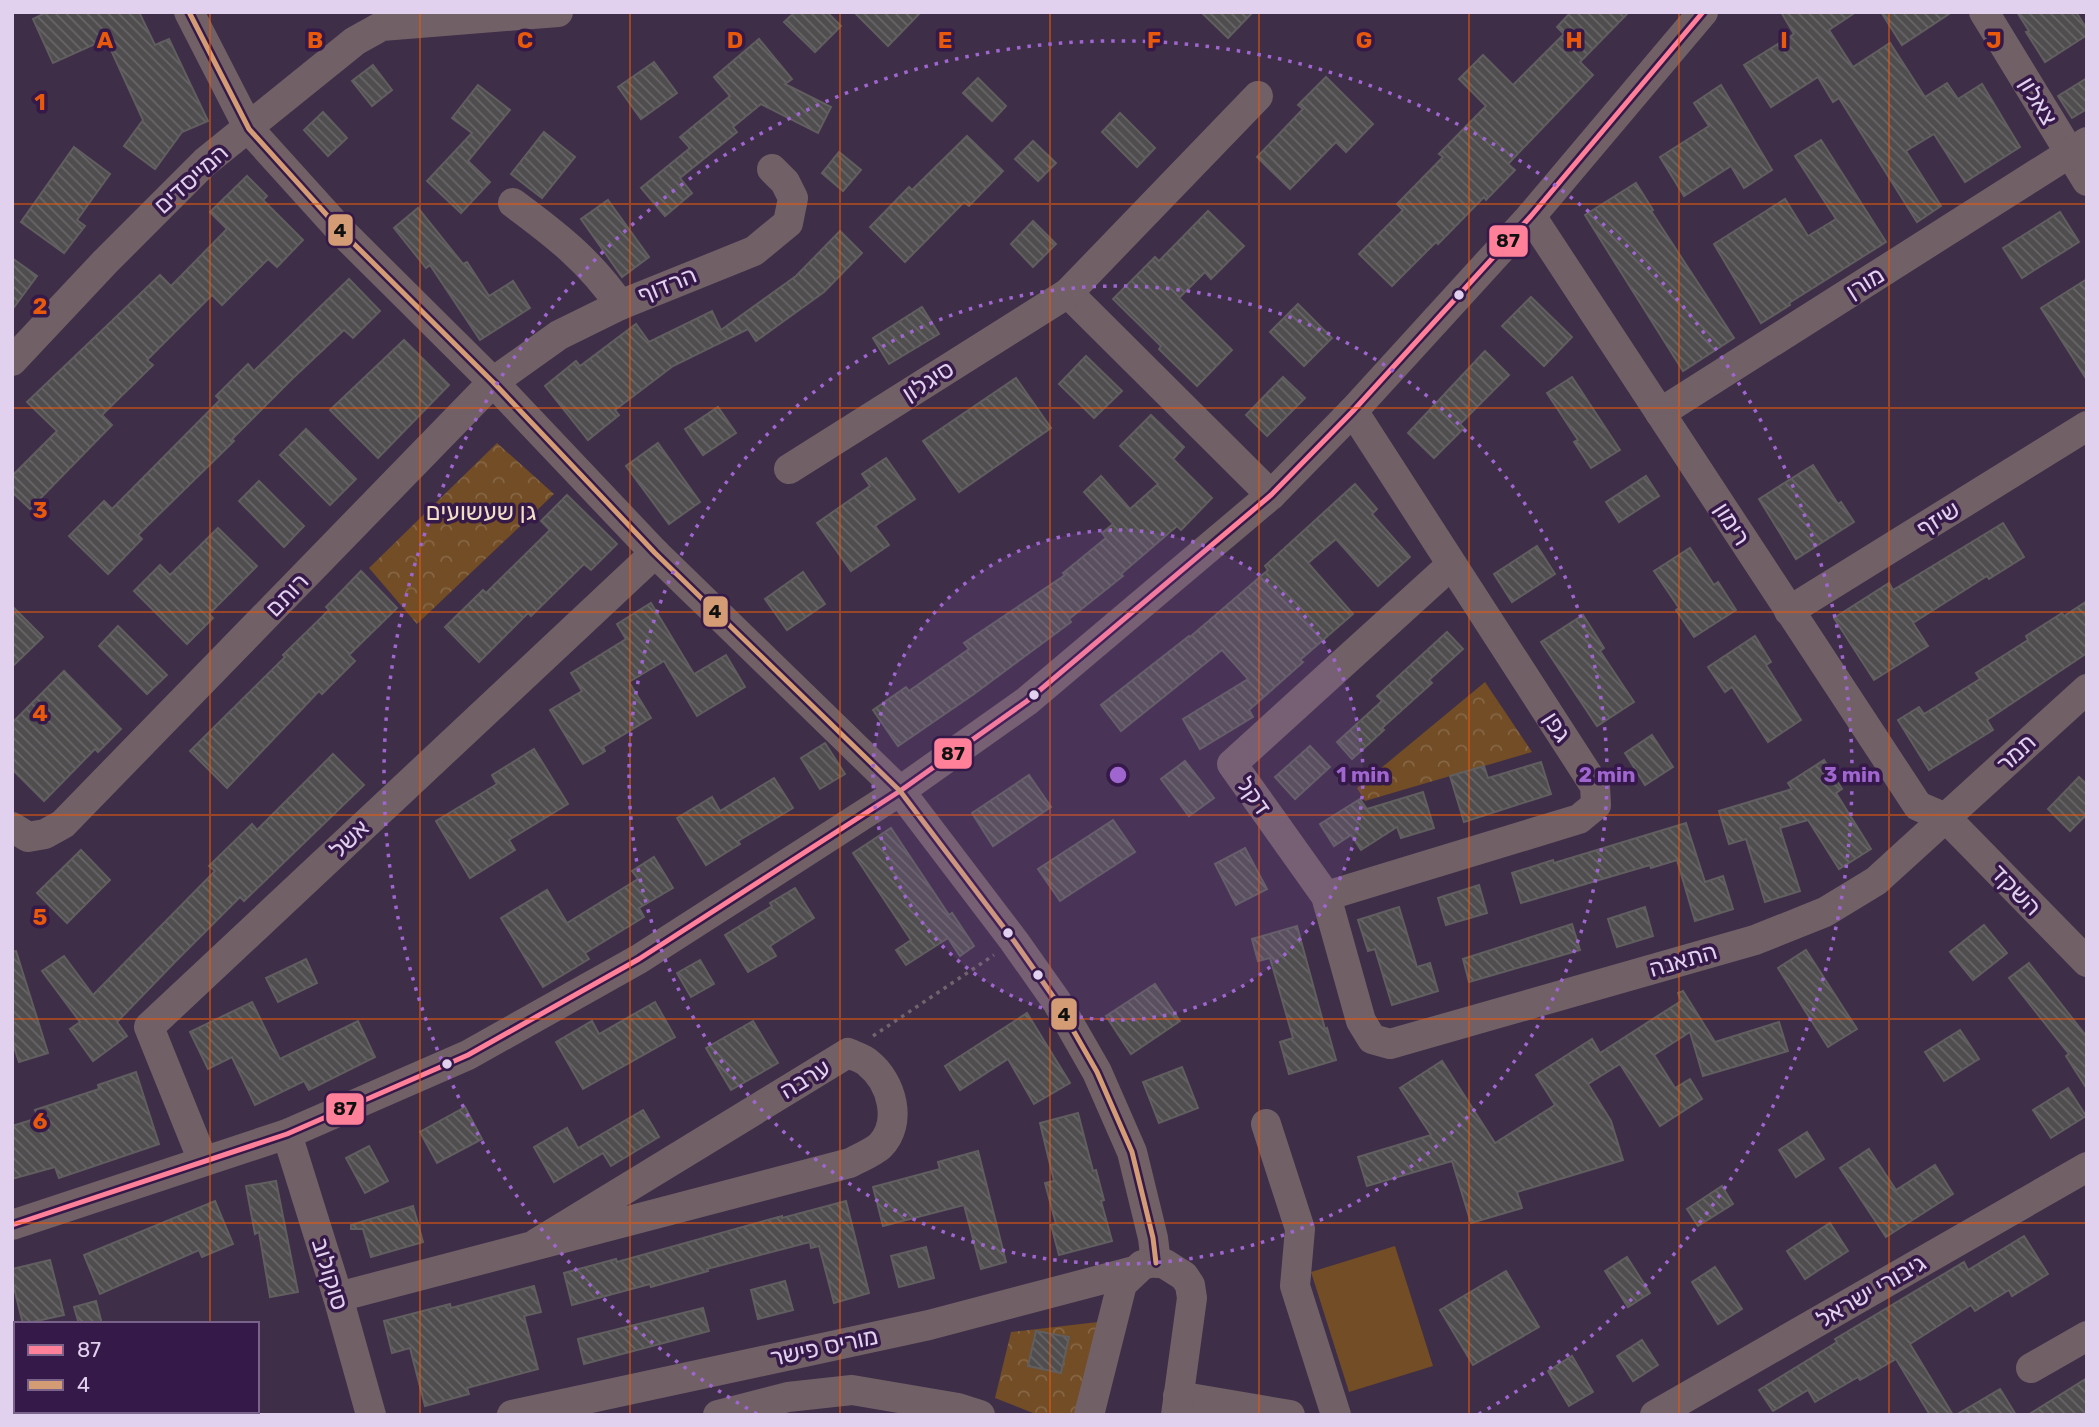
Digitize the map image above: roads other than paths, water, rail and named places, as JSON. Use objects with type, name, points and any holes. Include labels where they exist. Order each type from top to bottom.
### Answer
[{"type":"street","points":[[189,12],[249,129],[343,233],[493,382],[655,552],[900,791],[1057,1002],[1097,1072],[1132,1153],[1153,1238],[1145,1267],[1122,1284],[1089,1415]]},
{"type":"street","name":"המייסדים","points":[[12,360],[205,162],[355,41],[382,26],[558,12]]},
{"type":"street","points":[[12,1225],[287,1134],[468,1055],[639,959],[900,791],[1027,701],[1270,495],[1353,411],[1531,216],[1703,12]]},
{"type":"street","name":"צאלון","points":[[1984,12],[2078,148]]},
{"type":"street","name":"סיגלון","points":[[789,469],[1068,293],[1258,96]]},
{"type":"street","points":[[2078,148],[2087,181]]},
{"type":"street","name":"מורן","points":[[1660,413],[2078,148]]},
{"type":"street","name":"הרדוף","points":[[493,382],[559,335],[620,305],[754,251],[788,223],[793,198],[785,182],[772,169]]},
{"type":"street","points":[[513,203],[556,235],[588,264],[620,305]]},
{"type":"street","name":"רימון","points":[[1531,216],[1918,806],[1946,818]]},
{"type":"street","points":[[1068,293],[1270,495]]},
{"type":"street","name":"רותם","points":[[12,827],[28,837],[45,834],[63,824],[493,382]]},
{"type":"street","name":"גפן","points":[[1326,897],[1579,819],[1595,804],[1595,786],[1353,411]]},
{"type":"street","name":"שיזף","points":[[1789,611],[2087,426]]},
{"type":"street","name":"אשל","points":[[203,1161],[149,1027],[655,552]]},
{"type":"street","name":"דקל","points":[[1390,1044],[1372,1039],[1361,1021],[1326,897],[1232,764],[1451,565]]},
{"type":"street","name":"תמר","points":[[1946,818],[2087,688]]},
{"type":"street","name":"השקד","points":[[1946,818],[2087,962]]},
{"type":"street","name":"התאנה","points":[[1390,1044],[1755,940],[1825,912],[1876,881],[1946,818]]},
{"type":"street","name":"ערבה","points":[[338,1297],[850,1163],[878,1148],[891,1131],[894,1107],[882,1081],[867,1062],[848,1053],[537,1244]]},
{"type":"street","points":[[1266,1124],[1300,1229],[1295,1286],[1336,1415]]},
{"type":"street","name":"סוקולוב","points":[[287,1134],[338,1297],[371,1415]]},
{"type":"street","name":"גיבורי ישראל","points":[[1656,1415],[2087,1167]]},
{"type":"street","points":[[1145,1267],[1175,1269],[1190,1285],[1192,1298],[1177,1405],[1290,1415]]},
{"type":"street","name":"מוריס פישר","points":[[512,1415],[929,1325],[1145,1267]]},
{"type":"street","points":[[2031,1368],[2087,1336]]},
{"type":"street","name":"מוריס פישר","points":[[719,1415],[788,1397],[852,1390],[958,1408],[980,1415]]},
{"type":"park label","name":"גן שעשועים","points":[[481,512]]}]
